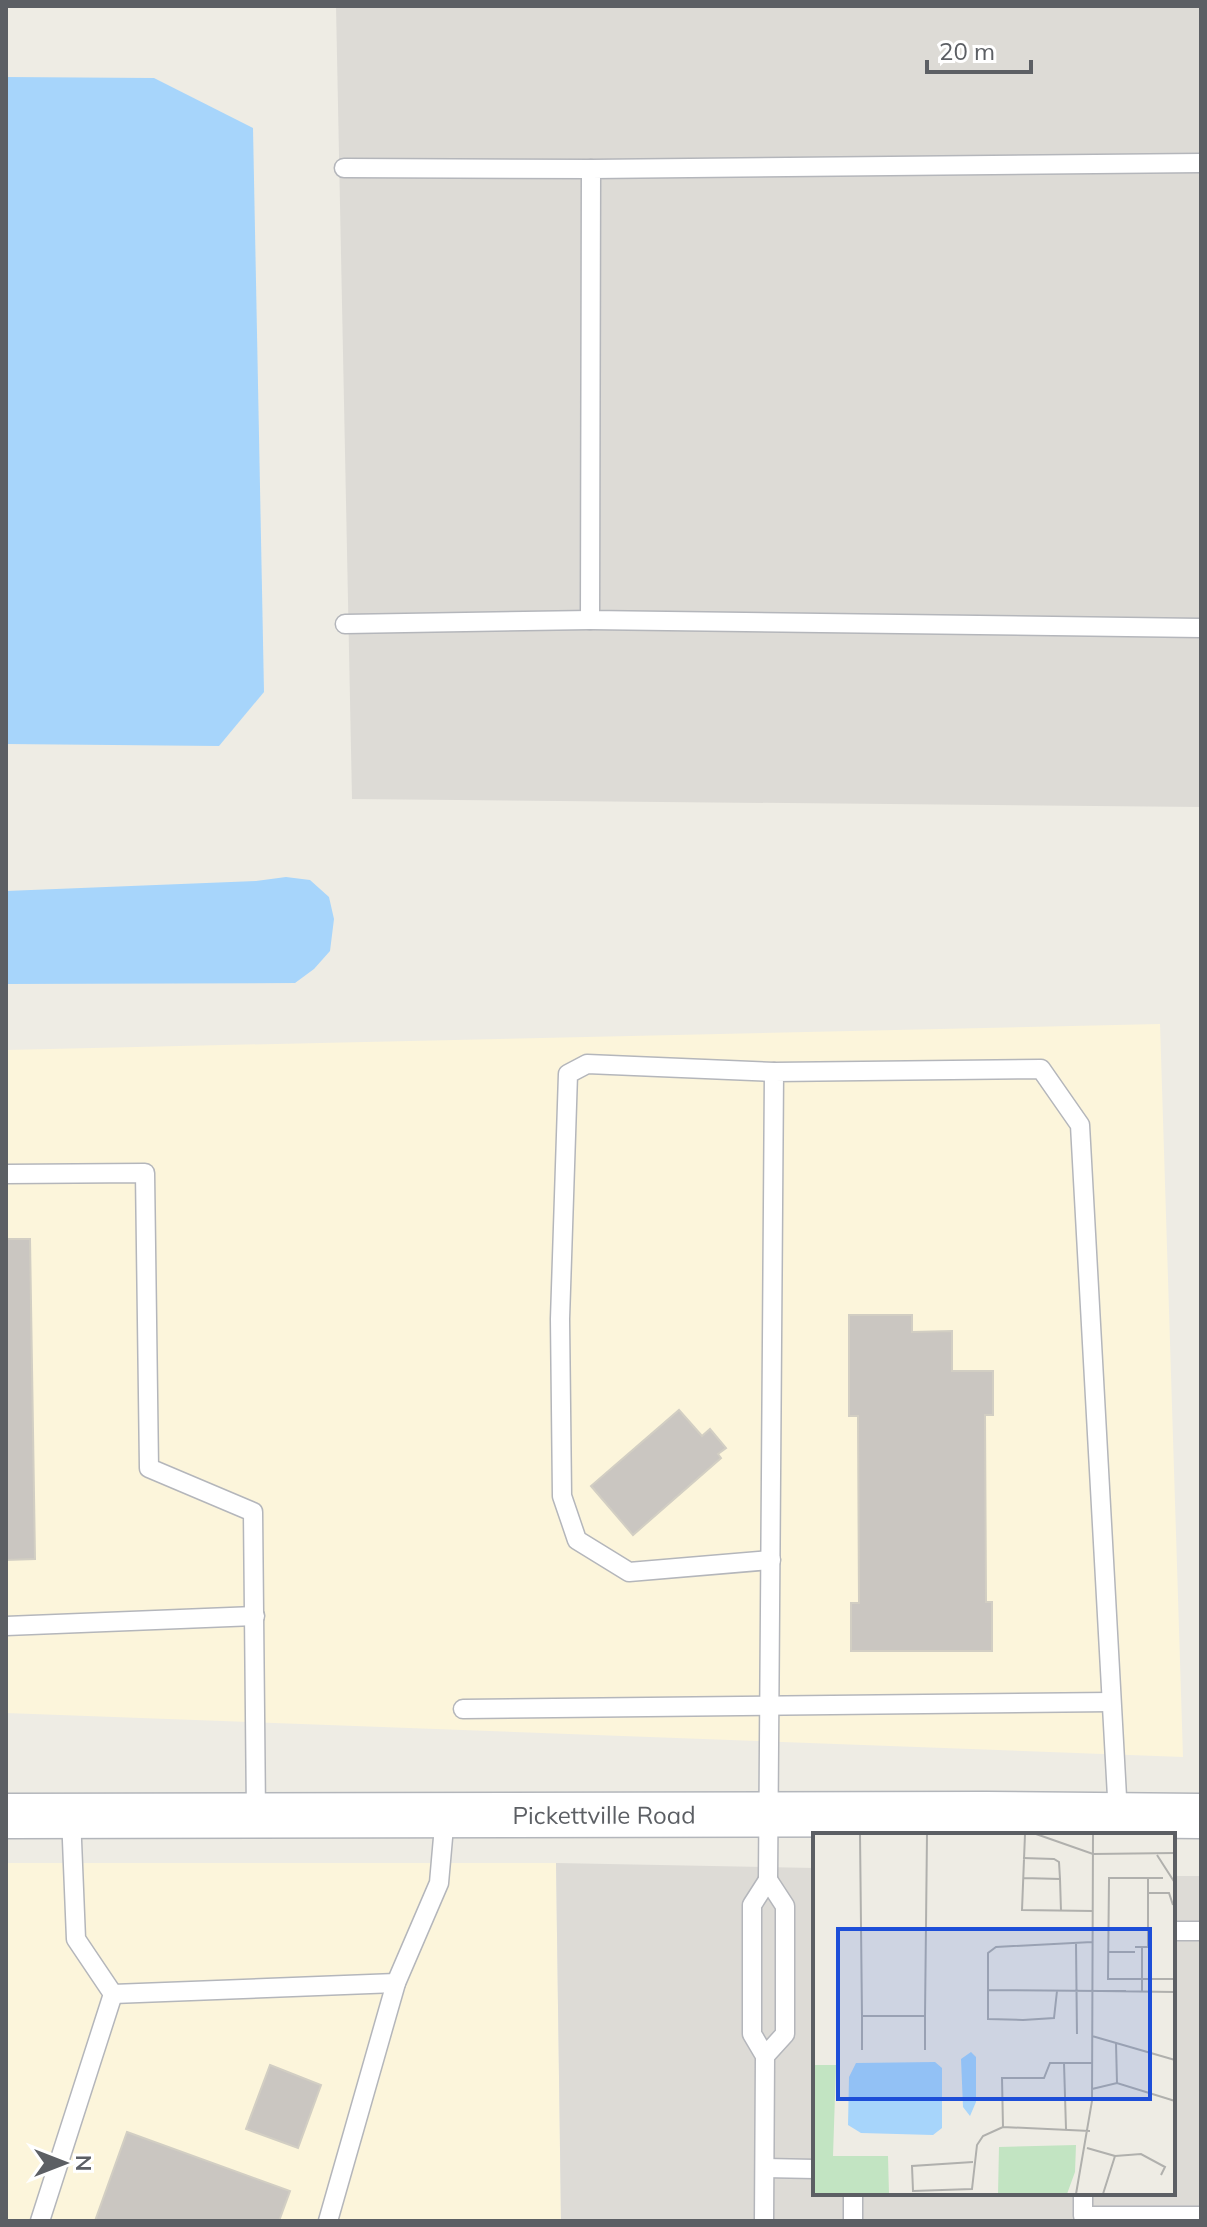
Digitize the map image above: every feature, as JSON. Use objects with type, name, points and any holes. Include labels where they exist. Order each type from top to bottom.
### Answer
[{"type":"street","name":"Pickettville Road","points":[[6,1816],[1201,1816]]},
{"type":"lane","points":[[344,168],[591,169],[1201,163]]},
{"type":"lane","points":[[590,620],[591,169]]},
{"type":"lane","points":[[345,624],[590,620],[1201,628]]},
{"type":"lane","points":[[771,1560],[629,1572],[577,1540],[562,1496],[560,1319],[568,1074],[587,1064],[774,1072],[1041,1069],[1080,1125],[1118,1815]]},
{"type":"lane","points":[[764,2221],[765,2056],[752,2034],[752,1905],[768,1880],[770,1815],[774,1072]]},
{"type":"lane","points":[[6,1174],[145,1173],[149,1468],[253,1512],[256,1815]]},
{"type":"lane","points":[[6,1626],[255,1616]]},
{"type":"lane","points":[[463,1709],[1111,1702]]},
{"type":"lane","points":[[328,2221],[396,1983],[439,1883],[445,1815]]},
{"type":"lane","points":[[71,1816],[76,1939],[113,1994]]},
{"type":"lane","points":[[765,2056],[785,2034],[785,1906],[768,1880]]},
{"type":"lane","points":[[1175,1931],[1201,1931]]},
{"type":"lane","points":[[113,1994],[396,1983]]},
{"type":"lane","points":[[40,2221],[113,1994]]},
{"type":"lane","points":[[765,2168],[813,2169]]},
{"type":"lane","points":[[853,2195],[853,2221]]},
{"type":"lane","points":[[1083,2195],[1083,2216],[1201,2216]]},
{"type":"shaded area","points":[[336,6],[1201,6],[1201,807],[352,799]]},
{"type":"shaded area","points":[[1160,1024],[1183,1757],[6,1713],[6,1050]]},
{"type":"shaded area","points":[[6,1863],[556,1863],[561,2221],[6,2221]]},
{"type":"shaded area","points":[[556,1863],[813,1868],[813,2195],[1175,2195],[1175,1876],[1201,1876],[1201,2221],[561,2221]]},
{"type":"water","points":[[6,77],[154,78],[253,128],[264,692],[219,746],[6,744]]},
{"type":"water","points":[[286,877],[310,880],[329,897],[334,919],[330,951],[314,969],[295,983],[6,984],[6,891],[256,881]]},
{"type":"building","points":[[6,1239],[30,1239],[35,1559],[6,1560]]},
{"type":"building","points":[[849,1315],[912,1315],[912,1332],[952,1331],[952,1371],[993,1371],[993,1415],[985,1415],[986,1602],[992,1602],[992,1651],[851,1651],[851,1603],[859,1603],[858,1416],[849,1416]]},
{"type":"building","points":[[679,1410],[702,1436],[710,1429],[726,1448],[718,1454],[721,1458],[633,1535],[591,1486]]},
{"type":"building","points":[[270,2065],[321,2085],[298,2148],[246,2129]]},
{"type":"building","points":[[127,2132],[290,2191],[279,2221],[95,2221]]}]
